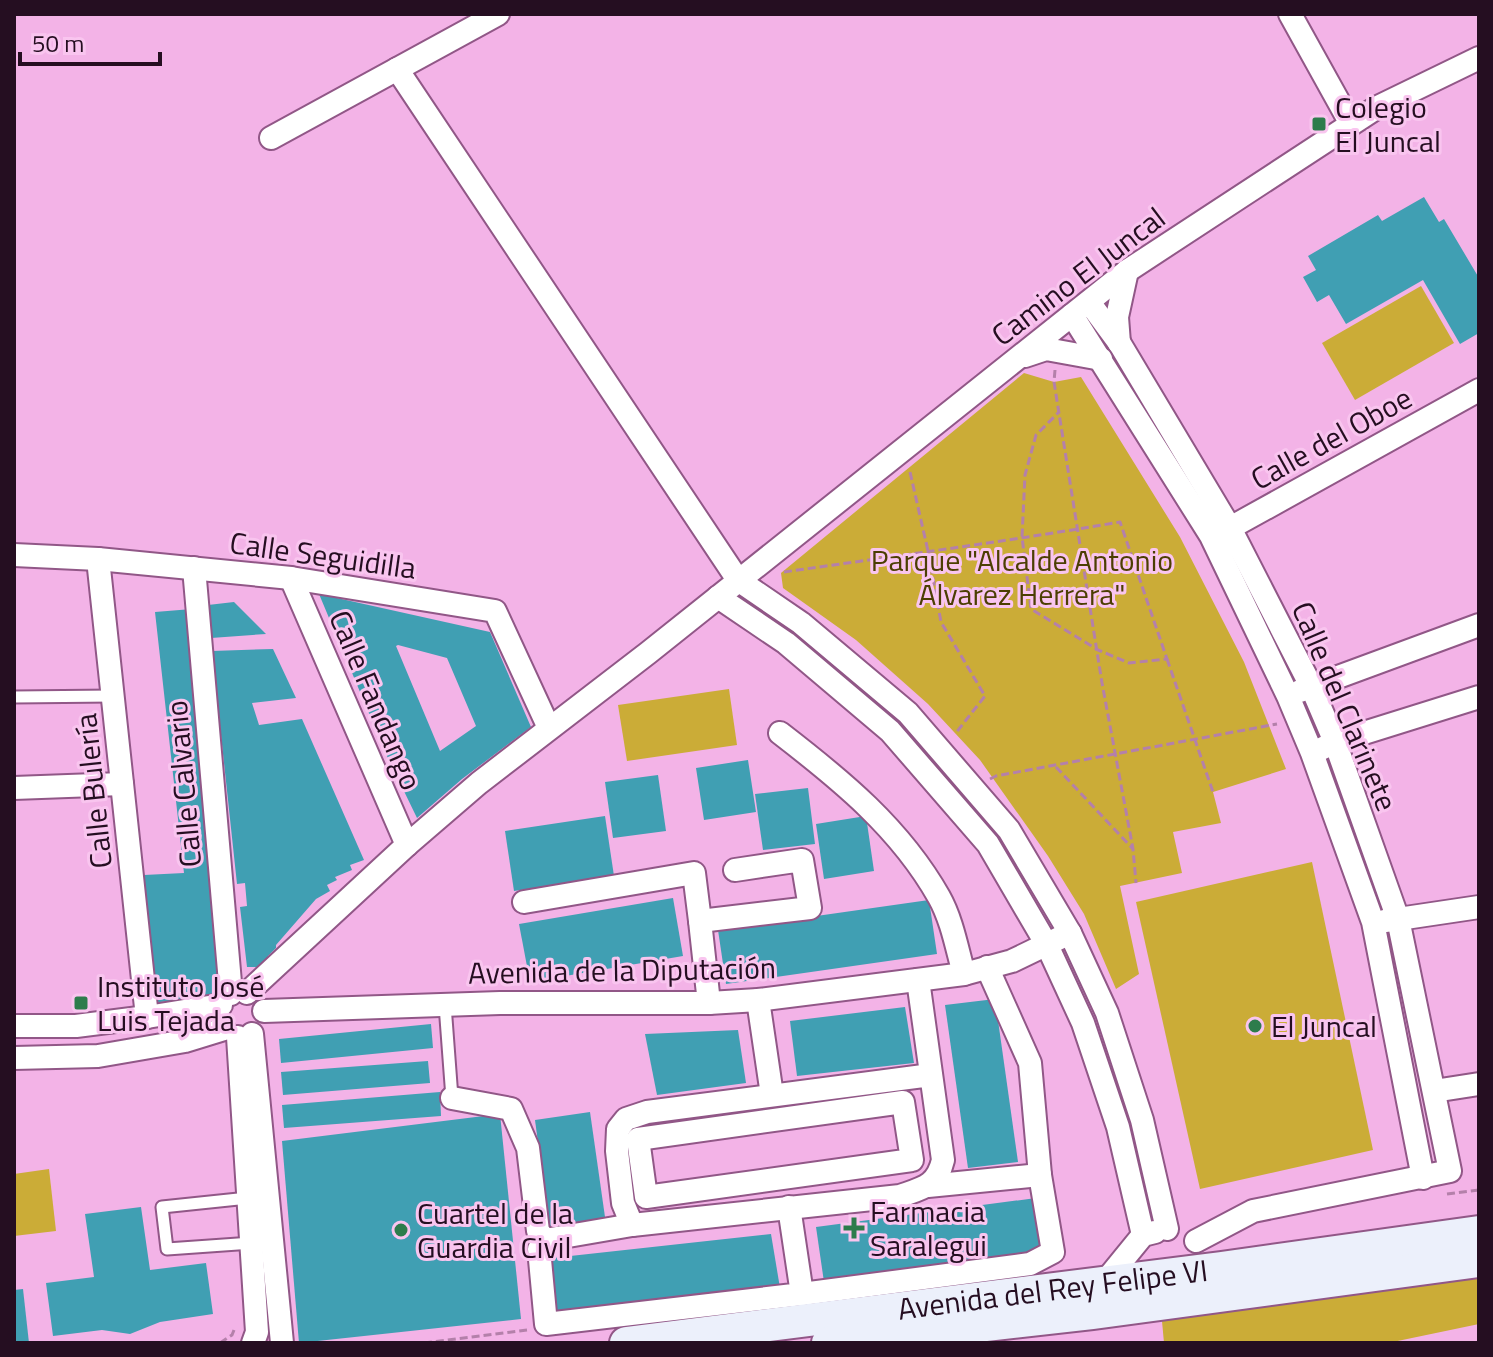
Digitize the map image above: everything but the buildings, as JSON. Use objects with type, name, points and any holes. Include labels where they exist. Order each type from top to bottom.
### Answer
[{"type":"main road","name":"Avenida del Rey Felipe VI","points":[[626,1343],[1103,1284],[1479,1232]]},
{"type":"main road","name":"Avenida del Rey Felipe VI","points":[[828,1343],[1092,1313],[1479,1261]]},
{"type":"street","points":[[271,138],[498,14]]},
{"type":"street","points":[[1290,14],[1351,124]]},
{"type":"street","name":"Camino El Juncal","points":[[233,997],[479,783],[1127,271],[1376,108],[1479,58]]},
{"type":"street","points":[[397,69],[738,580],[801,623],[908,713],[1009,830],[1070,933],[1107,1013],[1142,1120],[1167,1229]]},
{"type":"street","points":[[1120,344],[1117,317],[1127,271]]},
{"type":"street","name":"Calle del Clarinete","points":[[1080,308],[1101,359],[1220,532],[1312,753],[1373,922],[1423,1178],[1450,1171],[1398,919],[1335,742],[1311,686],[1220,532],[1120,344],[1080,308]]},
{"type":"street","points":[[1015,360],[1046,349],[1101,359]]},
{"type":"street","name":"Calle del Oboe","points":[[1220,532],[1479,390]]},
{"type":"street","name":"Calle Seguidilla","points":[[14,555],[98,559],[291,578],[495,611],[549,728]]},
{"type":"street","name":"Calle Bulería","points":[[98,559],[147,1017]]},
{"type":"street","name":"Calle Calvario","points":[[194,568],[233,997]]},
{"type":"street","name":"Calle Fandango","points":[[291,578],[407,845]]},
{"type":"street","points":[[718,597],[786,643],[890,731],[988,844],[1047,945],[1083,1023],[1118,1127],[1143,1235]]},
{"type":"street","points":[[1288,696],[1479,625]]},
{"type":"street","points":[[1312,753],[1335,742],[1479,697]]},
{"type":"street","points":[[780,733],[841,780],[905,845],[940,899],[964,974]]},
{"type":"street","points":[[14,788],[122,784]]},
{"type":"street","points":[[700,921],[810,908],[802,860],[735,870]]},
{"type":"street","points":[[524,902],[694,873],[709,1003]]},
{"type":"street","points":[[1373,922],[1479,907]]},
{"type":"street","name":"Avenida de la Diputación","points":[[264,1011],[758,1000],[964,974],[1012,961],[1070,933]]},
{"type":"street","points":[[987,967],[1030,1063],[1040,1175],[1053,1252],[1030,1264],[546,1324],[539,1249],[545,1240],[632,1225],[900,1196],[928,1186],[1040,1175]]},
{"type":"street","points":[[918,980],[943,1160],[940,1173],[928,1186]]},
{"type":"street","points":[[233,997],[220,1022],[238,1033]]},
{"type":"street","points":[[14,1026],[76,1026],[147,1017],[233,997],[258,999],[264,1011],[262,1024],[238,1033],[98,1056],[14,1058]]},
{"type":"street","points":[[758,1000],[772,1095]]},
{"type":"street","points":[[238,1033],[257,1332],[253,1343]]},
{"type":"street","points":[[238,1033],[282,1343]]},
{"type":"street","points":[[632,1225],[623,1203],[617,1151],[618,1129],[626,1119],[647,1112],[931,1075]]},
{"type":"street","points":[[1434,1091],[1479,1084]]},
{"type":"street","points":[[452,1098],[511,1109],[528,1148],[538,1231],[545,1240]]},
{"type":"street","points":[[903,1102],[912,1160],[646,1197],[638,1139],[903,1102]]},
{"type":"street","points":[[1196,1241],[1253,1211],[1423,1178]]},
{"type":"street","points":[[789,1207],[802,1294]]},
{"type":"street","points":[[1103,1284],[1143,1235],[1167,1229],[1196,1241],[1221,1268]]},
{"type":"lane","points":[[14,697],[113,696]]},
{"type":"lane","points":[[445,1005],[452,1098]]},
{"type":"lane","points":[[248,1198],[162,1207],[167,1249],[252,1243]]},
{"type":"path","points":[[1056,350],[1054,382],[1133,849],[1136,883]]},
{"type":"path","points":[[1059,412],[1036,435],[1025,475],[1022,537],[1031,609],[1098,650],[1129,663],[1167,659]]},
{"type":"path","points":[[903,449],[928,551],[941,622],[985,696],[940,751]]},
{"type":"path","points":[[781,573],[1120,522],[1213,792]]},
{"type":"path","points":[[973,789],[996,776],[1298,720]]},
{"type":"path","points":[[1055,766],[1133,849]]},
{"type":"green space","points":[[1421,286],[1454,343],[1355,400],[1322,343]]},
{"type":"green space","name":"Parque \"Alcalde Antonio Álvarez Herrera\"","points":[[1024,373],[1054,382],[1081,377],[1180,537],[1244,662],[1286,769],[1213,792],[1221,823],[1173,832],[1182,873],[1120,886],[1139,974],[1116,989],[1084,914],[1048,856],[980,760],[928,704],[856,640],[783,588],[781,573]]},
{"type":"green space","points":[[729,689],[737,745],[627,761],[618,705]]},
{"type":"green space","name":"El Juncal","points":[[1312,862],[1373,1150],[1200,1189],[1136,902]]},
{"type":"green space","points":[[49,1169],[56,1231],[14,1236],[14,1174]]},
{"type":"green space","points":[[1479,1276],[1479,1324],[1388,1343],[1164,1343],[1162,1321]]},
{"type":"place","name":"Colegio El Juncal","points":[[1319,124]]},
{"type":"place","name":"Instituto José Luis Tejada","points":[[81,1003]]},
{"type":"place","name":"El Juncal","points":[[1255,1026]]},
{"type":"place","name":"Farmacia Saralegui","points":[[854,1228]]},
{"type":"place","name":"Cuartel de la Guardia Civil","points":[[401,1230]]}]
